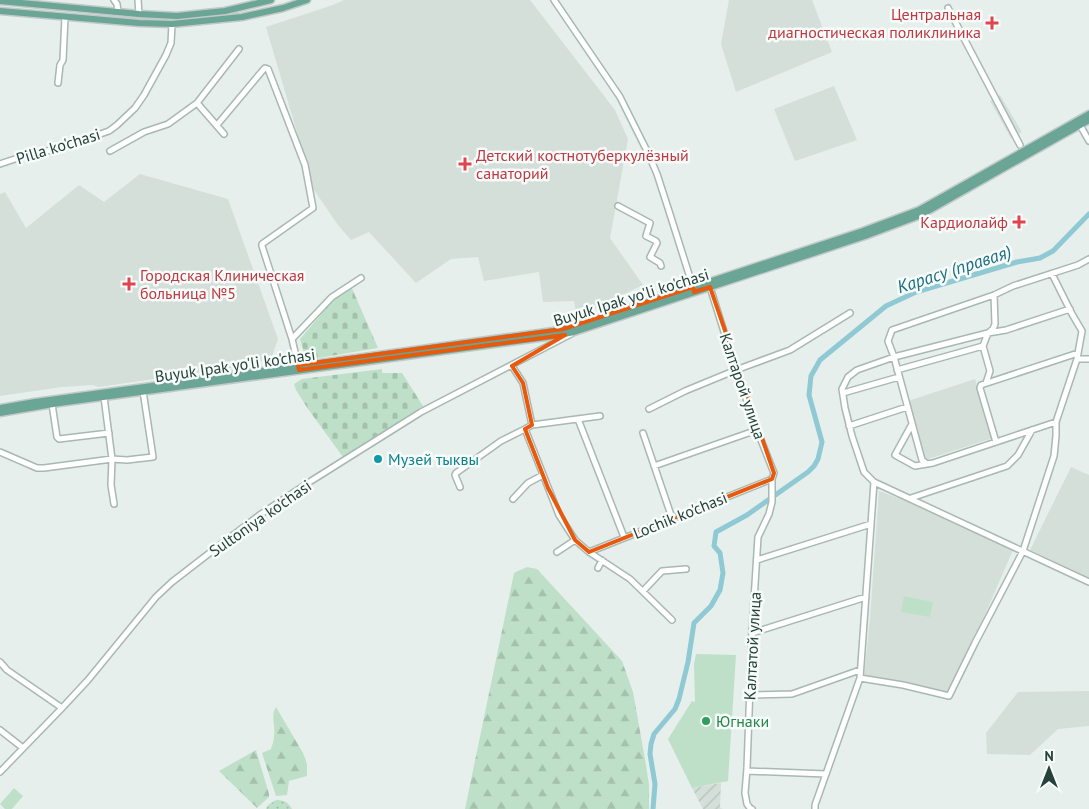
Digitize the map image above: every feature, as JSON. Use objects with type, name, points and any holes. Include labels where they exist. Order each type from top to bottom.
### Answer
[{"type":"main road","points":[[0,1],[36,2],[80,9],[162,16],[226,11],[260,1],[271,0]]},
{"type":"main road","points":[[0,11],[172,24],[242,17],[283,8],[307,0]]},
{"type":"main road","points":[[79,18],[76,13],[80,9]]},
{"type":"main road","points":[[1078,123],[1089,114]]},
{"type":"main road","name":"Buyuk Ipak yo'li ko'chasi","points":[[0,408],[574,332],[919,210],[1078,123],[1089,120]]},
{"type":"main road","name":"Buyuk Ipak yo'li ko'chasi","points":[[0,412],[573,327],[693,290]]},
{"type":"street","points":[[114,0],[117,4],[118,12]]},
{"type":"street","points":[[138,0],[139,14]]},
{"type":"street","points":[[554,0],[620,96],[648,154],[662,191],[693,290]]},
{"type":"street","points":[[948,8],[1020,144]]},
{"type":"street","points":[[58,83],[60,65],[63,60],[66,17]]},
{"type":"street","name":"Pilla ko'chasi","points":[[0,164],[62,147],[109,131],[117,125],[135,108],[166,55],[171,43],[172,24]]},
{"type":"street","points":[[110,151],[144,132],[168,124],[197,103],[239,48]]},
{"type":"street","points":[[217,125],[262,70],[268,69],[306,165],[313,208],[262,244],[292,339],[299,368]]},
{"type":"street","points":[[197,103],[224,134]]},
{"type":"street","points":[[1078,123],[1089,141]]},
{"type":"street","points":[[618,206],[650,223],[646,236],[657,243],[650,257],[662,266]]},
{"type":"street","points":[[927,464],[922,460],[888,340],[892,330],[994,295],[1013,286],[1078,265],[1089,259]]},
{"type":"street","points":[[860,678],[949,696],[1023,551],[1054,456],[1056,422],[1077,356],[1082,331],[1052,274]]},
{"type":"street","points":[[292,339],[332,297],[361,278]]},
{"type":"street","name":"Калтарой улица","points":[[709,284],[736,370],[774,473],[772,490]]},
{"type":"street","points":[[986,383],[990,371],[982,346],[995,324],[994,295]]},
{"type":"street","points":[[1070,309],[1006,330],[894,357],[857,370],[848,377],[842,389],[850,426],[864,472],[874,482],[1089,582]]},
{"type":"street","points":[[649,409],[685,391],[790,350],[850,313]]},
{"type":"street","name":"Sultoniya ko'chasi","points":[[0,772],[88,680],[156,597],[207,555],[261,514],[414,416],[445,398],[512,366],[574,332]]},
{"type":"street","points":[[897,370],[982,346]]},
{"type":"street","points":[[996,442],[980,386],[1077,356],[1089,359]]},
{"type":"street","points":[[512,366],[523,383],[532,425]]},
{"type":"street","points":[[843,394],[898,377]]},
{"type":"street","points":[[0,452],[37,468],[112,459],[127,460],[153,457],[143,391]]},
{"type":"street","points":[[104,397],[112,459],[111,485],[114,504]]},
{"type":"street","points":[[52,404],[57,437],[59,439],[109,433]]},
{"type":"street","points":[[850,426],[907,407]]},
{"type":"street","points":[[460,487],[455,475],[456,473],[501,441],[532,425],[600,416]]},
{"type":"street","points":[[578,419],[624,537]]},
{"type":"street","points":[[912,424],[895,455],[915,466],[927,464],[1056,422]]},
{"type":"street","points":[[525,429],[559,515],[575,540],[589,552],[630,579],[672,620]]},
{"type":"street","points":[[654,466],[757,430]]},
{"type":"street","points":[[910,498],[1007,466],[1018,455],[1032,430]]},
{"type":"street","points":[[643,433],[672,518]]},
{"type":"street","points":[[513,499],[528,483],[543,475]]},
{"type":"street","name":"Lochik ko'chasi","points":[[589,552],[772,478]]},
{"type":"street","points":[[815,809],[860,678],[874,482]]},
{"type":"street","name":"Калтатой улица","points":[[752,809],[747,804],[745,793],[758,537],[769,514],[772,490]]},
{"type":"street","points":[[757,560],[871,524]]},
{"type":"street","points":[[557,552],[575,540]]},
{"type":"street","points":[[598,568],[602,560]]},
{"type":"street","points":[[643,591],[662,571],[686,569]]},
{"type":"street","points":[[752,633],[866,597]]},
{"type":"street","points":[[0,662],[7,670],[62,708]]},
{"type":"street","points":[[750,695],[792,694],[860,670]]},
{"type":"street","points":[[0,730],[23,748]]},
{"type":"street","points":[[747,771],[826,774]]},
{"type":"highlighted area","points":[[693,287],[694,292],[710,287],[774,473],[772,479],[589,552],[575,540],[548,488],[525,429],[532,425],[523,383],[512,366],[565,335],[299,370],[298,365],[563,329]]},
{"type":"shaded area","name":"Детский костнотуберкулёзный санаторий","points":[[344,0],[530,0],[615,110],[628,139],[610,238],[643,285],[577,317],[574,301],[543,302],[539,272],[484,281],[478,257],[451,259],[416,283],[369,232],[351,240],[338,225],[314,190],[266,27]]},
{"type":"shaded area","points":[[729,0],[812,0],[832,52],[736,92],[721,44]]},
{"type":"shaded area","points":[[834,86],[857,140],[795,161],[774,109]]},
{"type":"shaded area","points":[[1000,95],[1022,132],[1011,138],[990,101]]},
{"type":"shaded area","name":"Городская Клиническая больница №5","points":[[140,174],[228,199],[278,339],[271,359],[237,367],[99,387],[92,385],[62,387],[0,396],[0,194],[5,192],[26,228],[79,185],[104,202]]},
{"type":"shaded area","points":[[975,379],[993,438],[925,460],[908,401]]},
{"type":"shaded area","points":[[1071,467],[1089,475],[1089,578],[1030,550]]},
{"type":"shaded area","points":[[879,491],[904,500],[1013,550],[977,633],[947,692],[864,677]]},
{"type":"shaded area","points":[[1089,691],[1089,726],[1058,729],[1030,755],[987,754],[986,733],[1018,692]]},
{"type":"shaded area","points":[[721,783],[720,808],[723,809],[703,809],[692,788]]},
{"type":"green space","points":[[351,286],[378,348],[306,360],[300,339],[337,296]]},
{"type":"green space","points":[[382,369],[382,373],[402,373],[423,406],[343,457],[308,409],[294,384],[302,379]]},
{"type":"green space","points":[[527,567],[537,569],[622,661],[633,692],[649,785],[649,809],[465,809],[514,573]]},
{"type":"green space","points":[[904,596],[933,602],[930,617],[901,612]]},
{"type":"green space","name":"Югнаки","points":[[696,654],[736,655],[728,781],[692,788],[668,739],[692,701],[695,702],[694,664]]},
{"type":"green space","points":[[276,707],[303,753],[307,764],[307,776],[289,781],[287,795],[276,796],[262,753],[271,749],[273,743],[273,714]]},
{"type":"green space","points":[[256,750],[269,794],[269,797],[257,808],[219,771]]},
{"type":"green space","points":[[14,788],[23,796],[12,809],[5,809],[0,804]]},
{"type":"green space","points":[[276,800],[286,802],[292,809],[266,809],[268,805]]},
{"type":"waterway","name":"Карасу (правая)","points":[[653,809],[655,784],[650,754],[654,734],[675,709],[679,699],[688,662],[694,623],[711,606],[720,590],[723,573],[720,553],[714,546],[716,532],[747,515],[814,466],[818,459],[822,442],[809,395],[811,376],[820,360],[886,306],[916,292],[1017,262],[1040,258],[1053,251],[1089,214]]},
{"type":"place","name":"Центральная диагностическая поликлиника","points":[[992,23]]},
{"type":"place","name":"Детский костнотуберкулёзный санаторий","points":[[465,164]]},
{"type":"place","name":"Кардиолайф","points":[[1019,222]]},
{"type":"place","name":"Городская Клиническая больница №5","points":[[129,284]]},
{"type":"place","name":"Музей тыквы","points":[[378,459]]},
{"type":"place","name":"Югнаки","points":[[706,721]]}]
